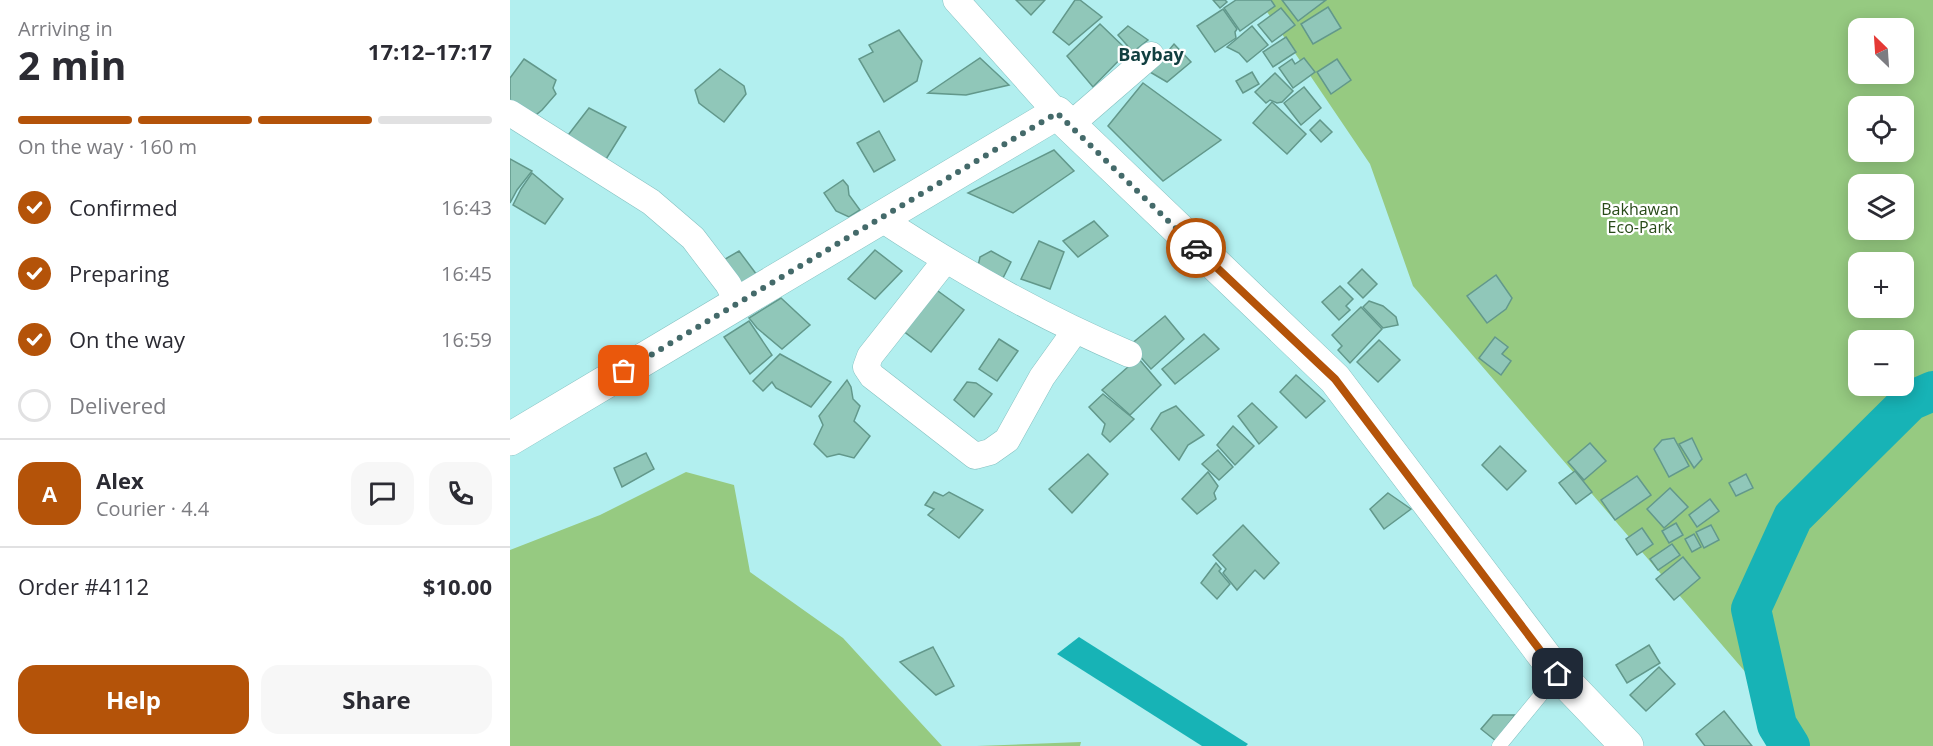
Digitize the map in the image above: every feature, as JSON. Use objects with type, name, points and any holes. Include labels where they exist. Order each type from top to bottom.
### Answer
[{"type":"street","points":[[956,0],[1063,119],[1335,379],[1558,674],[1627,746]]},
{"type":"street","points":[[510,439],[880,218],[1063,119],[1150,55]]},
{"type":"street","points":[[510,113],[651,202],[693,238],[728,284],[738,303]]},
{"type":"street","points":[[880,218],[945,261],[1076,331],[1129,354]]},
{"type":"street","points":[[945,261],[870,356],[866,367],[872,376],[975,456],[990,452],[1007,440],[1042,376],[1076,331]]},
{"type":"lane","points":[[1499,746],[1558,674]]},
{"type":"green space","name":"Bakhawan Eco-Park","points":[[1259,0],[1933,0],[1933,746],[1809,746],[1413,286],[1370,164]]},
{"type":"green space","points":[[686,472],[734,485],[750,572],[843,638],[942,746],[510,746],[510,550],[600,515]]},
{"type":"green space","points":[[1081,742],[1080,746],[977,746]]},
{"type":"water","points":[[1079,637],[1248,744],[1246,746],[1202,746],[1057,654]]},
{"type":"building","points":[[1016,0],[1045,0],[1031,15]]},
{"type":"building","points":[[1075,0],[1080,0],[1102,17],[1069,45],[1053,32]]},
{"type":"building","points":[[1213,0],[1225,0],[1227,2],[1220,8]]},
{"type":"building","points":[[1236,0],[1271,0],[1275,6],[1240,31],[1224,8]]},
{"type":"building","points":[[1282,0],[1326,0],[1298,21]]},
{"type":"building","points":[[1328,7],[1341,28],[1313,44],[1301,24]]},
{"type":"building","points":[[1281,8],[1295,25],[1272,42],[1258,25]]},
{"type":"building","points":[[1223,9],[1237,29],[1236,38],[1215,52],[1197,26]]},
{"type":"building","points":[[1100,24],[1128,51],[1093,87],[1067,56]]},
{"type":"building","points":[[1128,26],[1148,40],[1133,52],[1118,35]]},
{"type":"building","points":[[1252,26],[1268,45],[1247,62],[1239,53],[1227,47]]},
{"type":"building","points":[[899,30],[922,61],[917,81],[884,102],[859,59],[873,52],[869,45]]},
{"type":"building","points":[[1286,37],[1296,52],[1273,67],[1263,52]]},
{"type":"building","points":[[1174,44],[1191,62],[1167,82],[1150,72]]},
{"type":"building","points":[[980,58],[1009,85],[966,95],[928,93]]},
{"type":"building","points":[[1304,58],[1315,72],[1293,88],[1279,68],[1292,59],[1295,64]]},
{"type":"building","points":[[524,59],[556,80],[553,88],[556,94],[532,118],[510,107],[510,78]]},
{"type":"building","points":[[1337,59],[1351,80],[1331,94],[1317,72]]},
{"type":"building","points":[[720,69],[744,86],[746,94],[724,122],[699,103],[695,90]]},
{"type":"building","points":[[1252,72],[1259,84],[1243,93],[1236,81]]},
{"type":"building","points":[[1275,73],[1293,91],[1282,102],[1277,103],[1270,100],[1266,103],[1255,92]]},
{"type":"building","points":[[1143,83],[1221,140],[1163,181],[1108,126]]},
{"type":"building","points":[[1304,87],[1321,108],[1301,125],[1284,103]]},
{"type":"building","points":[[1272,102],[1306,134],[1287,154],[1253,123]]},
{"type":"building","points":[[589,108],[626,127],[603,164],[562,143]]},
{"type":"building","points":[[1320,120],[1332,132],[1321,142],[1310,130]]},
{"type":"building","points":[[879,131],[895,160],[874,172],[857,143]]},
{"type":"building","points":[[1054,150],[1074,171],[1013,213],[968,193]]},
{"type":"building","points":[[510,159],[532,171],[510,203]]},
{"type":"building","points":[[532,173],[563,199],[545,224],[513,205]]},
{"type":"building","points":[[843,180],[848,186],[849,195],[860,210],[849,217],[836,211],[824,193]]},
{"type":"building","points":[[1094,221],[1108,236],[1078,257],[1063,241]]},
{"type":"building","points":[[1039,241],[1064,252],[1050,289],[1021,279]]},
{"type":"building","points":[[875,250],[902,271],[875,299],[848,279]]},
{"type":"building","points":[[739,251],[757,275],[732,288],[715,265]]},
{"type":"building","points":[[991,251],[1011,262],[1003,278],[978,266],[980,257]]},
{"type":"building","points":[[1362,269],[1377,284],[1363,298],[1348,283]]},
{"type":"building","points":[[1496,275],[1512,298],[1506,309],[1487,323],[1467,296]]},
{"type":"building","points":[[931,286],[964,310],[931,352],[898,327]]},
{"type":"building","points":[[1340,286],[1353,299],[1346,306],[1350,310],[1339,320],[1322,302]]},
{"type":"building","points":[[781,298],[810,325],[782,349],[757,328],[749,318]]},
{"type":"building","points":[[1369,301],[1383,306],[1396,317],[1398,325],[1383,328],[1363,307]]},
{"type":"building","points":[[1361,307],[1382,329],[1350,363],[1338,350],[1342,346],[1332,335]]},
{"type":"building","points":[[1165,316],[1184,339],[1151,369],[1130,345]]},
{"type":"building","points":[[749,321],[772,355],[750,374],[724,337]]},
{"type":"building","points":[[1204,334],[1219,349],[1175,384],[1162,369]]},
{"type":"building","points":[[1495,337],[1508,347],[1502,354],[1511,361],[1501,375],[1479,358]]},
{"type":"building","points":[[999,339],[1018,351],[997,381],[979,369]]},
{"type":"building","points":[[1379,340],[1400,360],[1378,382],[1357,362]]},
{"type":"building","points":[[780,354],[831,382],[811,407],[776,388],[772,382],[763,391],[753,381]]},
{"type":"building","points":[[1138,358],[1161,385],[1130,415],[1102,390]]},
{"type":"building","points":[[1296,375],[1325,401],[1306,418],[1280,392]]},
{"type":"building","points":[[847,380],[853,399],[860,406],[854,421],[870,436],[854,458],[839,454],[827,457],[814,444],[823,425],[819,416]]},
{"type":"building","points":[[967,382],[976,383],[992,394],[974,417],[954,400]]},
{"type":"building","points":[[1103,394],[1134,419],[1110,442],[1102,434],[1105,424],[1089,407]]},
{"type":"building","points":[[1252,403],[1277,427],[1259,444],[1238,416]]},
{"type":"building","points":[[1176,406],[1204,435],[1188,445],[1179,460],[1151,429],[1161,413]]},
{"type":"building","points":[[1233,426],[1254,446],[1235,465],[1217,445]]},
{"type":"building","points":[[1674,438],[1689,466],[1669,477],[1654,449],[1662,440]]},
{"type":"building","points":[[1692,438],[1702,459],[1694,468],[1679,444]]},
{"type":"building","points":[[1590,443],[1606,461],[1584,480],[1568,462]]},
{"type":"building","points":[[1500,446],[1526,471],[1507,490],[1482,465]]},
{"type":"building","points":[[1218,450],[1233,467],[1219,480],[1202,464]]},
{"type":"building","points":[[646,453],[654,469],[622,487],[614,468]]},
{"type":"building","points":[[1088,454],[1108,474],[1072,513],[1049,489]]},
{"type":"building","points":[[1575,471],[1592,492],[1576,504],[1559,483]]},
{"type":"building","points":[[1208,472],[1218,486],[1214,493],[1216,499],[1197,514],[1182,499]]},
{"type":"building","points":[[1746,474],[1753,488],[1736,496],[1729,483]]},
{"type":"building","points":[[1637,476],[1651,495],[1615,520],[1601,500]]},
{"type":"building","points":[[1670,488],[1688,507],[1664,528],[1647,509]]},
{"type":"building","points":[[934,492],[943,496],[949,492],[983,510],[959,538],[928,515],[934,509],[925,505]]},
{"type":"building","points":[[1388,493],[1411,509],[1384,529],[1370,509]]},
{"type":"building","points":[[1710,499],[1719,511],[1697,527],[1689,515]]},
{"type":"building","points":[[1676,523],[1683,535],[1669,543],[1662,531]]},
{"type":"building","points":[[1243,525],[1279,563],[1264,579],[1255,570],[1237,590],[1223,573],[1226,569],[1213,555]]},
{"type":"building","points":[[1711,525],[1719,540],[1704,548],[1696,532]]},
{"type":"building","points":[[1642,528],[1653,544],[1637,555],[1626,539]]},
{"type":"building","points":[[1694,534],[1701,547],[1692,552],[1685,539]]},
{"type":"building","points":[[1672,544],[1680,555],[1658,570],[1650,559]]},
{"type":"building","points":[[1683,557],[1700,578],[1674,600],[1656,579]]},
{"type":"building","points":[[1216,563],[1221,569],[1219,571],[1230,584],[1217,599],[1201,583]]},
{"type":"building","points":[[1649,645],[1660,663],[1627,683],[1616,665]]},
{"type":"building","points":[[933,647],[954,686],[936,695],[900,662]]},
{"type":"building","points":[[1659,667],[1675,684],[1646,711],[1630,695]]},
{"type":"building","points":[[1724,711],[1752,746],[1705,746],[1696,734]]},
{"type":"building","points":[[1493,715],[1515,715],[1496,741],[1481,729]]},
{"type":"waterway","points":[[1790,746],[1777,725],[1751,609],[1793,517],[1910,401],[1933,391]]},
{"type":"way so far","points":[[624,371],[1057,113],[1196,248]]},
{"type":"district","name":"Baybay","points":[[1151,54]]},
{"type":"route","points":[[1196,248],[1335,379],[1558,674]]}]
